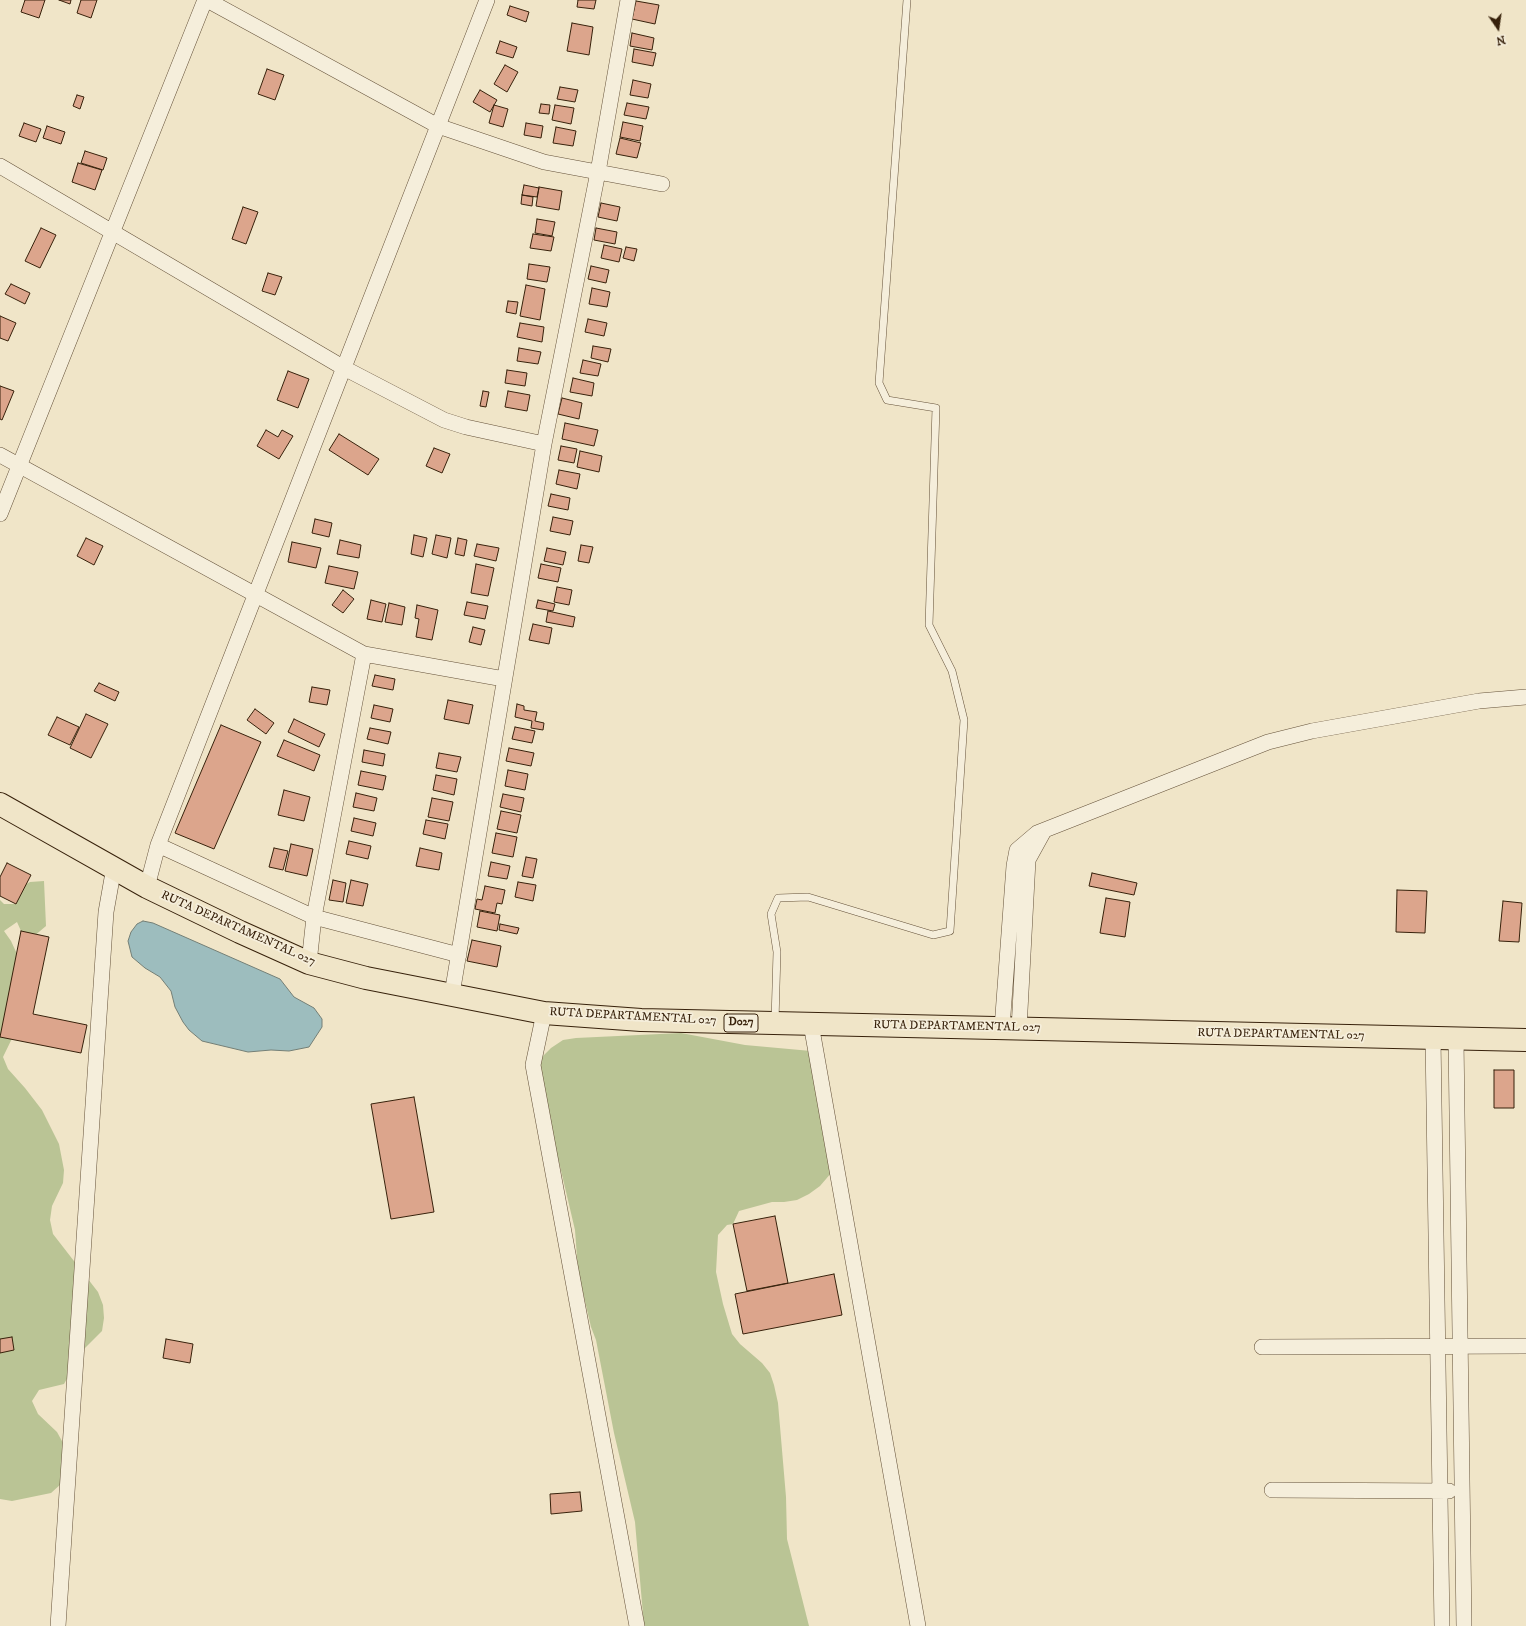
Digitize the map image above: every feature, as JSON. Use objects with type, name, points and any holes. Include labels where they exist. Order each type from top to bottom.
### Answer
[{"type":"main road","name":"RUTA DEPARTAMENTAL 027","points":[[0,804],[147,887],[240,932],[309,963],[366,978],[544,1013],[641,1020],[1526,1040]]},
{"type":"street","points":[[0,514],[206,0],[438,126],[544,162],[662,184]]},
{"type":"street","points":[[147,887],[158,845],[487,0]]},
{"type":"street","points":[[452,994],[544,444],[598,172],[628,0]]},
{"type":"street","points":[[0,166],[344,368],[444,420],[466,427],[544,444]]},
{"type":"street","points":[[0,455],[364,654],[504,678]]},
{"type":"street","points":[[309,963],[314,917],[364,654]]},
{"type":"street","points":[[1010,1029],[1028,860],[1044,830],[1268,742],[1312,731],[1471,703],[1526,697]]},
{"type":"street","points":[[158,845],[314,917],[459,955]]},
{"type":"street","points":[[58,1626],[106,912],[114,868]]},
{"type":"street","points":[[544,1013],[533,1064],[638,1626]]},
{"type":"street","points":[[811,1024],[918,1626]]},
{"type":"street","points":[[1433,1038],[1442,1626]]},
{"type":"street","points":[[1456,1038],[1464,1626]]},
{"type":"street","points":[[1262,1347],[1526,1346]]},
{"type":"street","points":[[1272,1490],[1462,1491]]},
{"type":"lane","points":[[774,1023],[777,952],[771,914],[778,898],[808,897],[933,935],[950,931],[964,720],[952,671],[929,625],[936,408],[887,400],[879,382],[908,0]]},
{"type":"green space","points":[[44,881],[46,926],[33,937],[21,931],[17,922],[4,931],[17,954],[20,1022],[3,1057],[8,1069],[42,1110],[59,1144],[64,1170],[63,1183],[52,1206],[50,1220],[53,1234],[98,1292],[103,1305],[104,1318],[102,1331],[83,1350],[64,1384],[39,1390],[32,1401],[38,1414],[57,1432],[63,1443],[61,1484],[51,1493],[12,1501],[0,1499],[0,900],[4,904],[16,904],[19,888],[30,882]]},
{"type":"green space","points":[[681,1033],[745,1045],[811,1051],[838,1165],[820,1186],[809,1194],[797,1200],[772,1202],[739,1211],[733,1224],[727,1225],[718,1235],[716,1272],[723,1304],[732,1334],[740,1344],[762,1363],[770,1373],[774,1385],[778,1403],[786,1497],[787,1539],[809,1626],[644,1626],[635,1522],[614,1433],[596,1340],[591,1327],[578,1271],[575,1230],[559,1162],[545,1121],[538,1082],[542,1057],[551,1048],[563,1040],[576,1038]]},
{"type":"water","points":[[143,921],[153,923],[280,979],[294,997],[314,1008],[322,1019],[322,1027],[309,1047],[289,1051],[271,1050],[248,1052],[202,1041],[189,1030],[183,1022],[175,1007],[171,991],[160,977],[145,968],[132,957],[128,941],[131,932],[137,924]]},
{"type":"building","points":[[25,0],[45,0],[39,18],[21,12]]},
{"type":"building","points":[[59,0],[71,0],[70,4]]},
{"type":"building","points":[[81,0],[97,0],[91,18],[77,13]]},
{"type":"building","points":[[578,0],[596,0],[594,9],[577,7]]},
{"type":"building","points":[[636,1],[659,5],[655,24],[632,19]]},
{"type":"building","points":[[510,6],[529,12],[526,22],[507,15]]},
{"type":"building","points":[[572,23],[593,27],[589,55],[567,51]]},
{"type":"building","points":[[632,33],[654,38],[652,50],[630,46]]},
{"type":"building","points":[[500,41],[517,47],[513,58],[496,53]]},
{"type":"building","points":[[634,49],[656,53],[653,66],[632,62]]},
{"type":"building","points":[[505,65],[518,72],[507,92],[494,84]]},
{"type":"building","points":[[267,69],[284,75],[275,100],[258,94]]},
{"type":"building","points":[[633,80],[651,84],[648,98],[630,95]]},
{"type":"building","points":[[560,87],[578,90],[575,102],[557,99]]},
{"type":"building","points":[[480,90],[497,100],[490,112],[473,102]]},
{"type":"building","points":[[77,95],[84,97],[80,109],[73,106]]},
{"type":"building","points":[[627,103],[649,107],[646,119],[624,115]]},
{"type":"building","points":[[541,104],[550,105],[549,114],[539,113]]},
{"type":"building","points":[[494,105],[508,109],[503,127],[489,123]]},
{"type":"building","points":[[555,105],[574,108],[571,124],[552,120]]},
{"type":"building","points":[[623,122],[643,126],[640,141],[620,137]]},
{"type":"building","points":[[24,123],[41,129],[36,142],[19,136]]},
{"type":"building","points":[[526,123],[543,126],[541,138],[524,135]]},
{"type":"building","points":[[47,126],[65,132],[61,144],[43,138]]},
{"type":"building","points":[[556,127],[576,131],[573,146],[553,143]]},
{"type":"building","points":[[620,138],[641,143],[637,158],[616,154]]},
{"type":"building","points":[[85,151],[107,158],[103,170],[81,163]]},
{"type":"building","points":[[78,163],[102,170],[95,190],[72,182]]},
{"type":"building","points":[[524,185],[539,188],[537,197],[522,195]]},
{"type":"building","points":[[539,187],[562,191],[559,210],[536,206]]},
{"type":"building","points":[[522,195],[533,197],[532,206],[521,204]]},
{"type":"building","points":[[601,203],[620,207],[617,221],[598,217]]},
{"type":"building","points":[[243,207],[258,212],[246,244],[232,239]]},
{"type":"building","points":[[537,219],[555,222],[552,236],[535,233]]},
{"type":"building","points":[[41,228],[56,235],[40,268],[25,261]]},
{"type":"building","points":[[596,228],[617,232],[615,244],[594,240]]},
{"type":"building","points":[[533,234],[554,237],[551,251],[530,248]]},
{"type":"building","points":[[604,245],[622,249],[619,262],[601,258]]},
{"type":"building","points":[[626,247],[637,249],[634,261],[623,258]]},
{"type":"building","points":[[529,264],[550,267],[547,282],[527,279]]},
{"type":"building","points":[[591,266],[609,270],[606,283],[588,279]]},
{"type":"building","points":[[268,273],[282,277],[275,295],[262,291]]},
{"type":"building","points":[[11,284],[30,293],[25,304],[5,294]]},
{"type":"building","points":[[526,285],[545,289],[540,320],[520,316]]},
{"type":"building","points":[[592,288],[610,292],[607,307],[589,304]]},
{"type":"building","points":[[508,301],[518,302],[516,314],[506,312]]},
{"type":"building","points":[[0,316],[16,323],[8,341],[0,338]]},
{"type":"building","points":[[588,319],[607,323],[604,336],[585,332]]},
{"type":"building","points":[[520,323],[544,327],[542,342],[517,337]]},
{"type":"building","points":[[593,346],[611,349],[608,362],[591,358]]},
{"type":"building","points":[[519,348],[541,352],[538,364],[517,361]]},
{"type":"building","points":[[583,360],[601,364],[598,376],[580,373]]},
{"type":"building","points":[[507,370],[527,373],[525,386],[505,383]]},
{"type":"building","points":[[288,371],[309,379],[298,408],[277,400]]},
{"type":"building","points":[[573,378],[594,383],[592,396],[570,392]]},
{"type":"building","points":[[0,386],[14,391],[2,420],[0,419]]},
{"type":"building","points":[[483,391],[489,392],[486,407],[480,406]]},
{"type":"building","points":[[508,391],[530,395],[527,411],[505,407]]},
{"type":"building","points":[[562,398],[582,403],[579,419],[558,414]]},
{"type":"building","points":[[565,423],[598,430],[594,446],[562,439]]},
{"type":"building","points":[[266,430],[278,437],[282,430],[293,436],[279,459],[257,446]]},
{"type":"building","points":[[339,434],[379,459],[368,475],[329,450]]},
{"type":"building","points":[[561,446],[577,449],[574,463],[558,460]]},
{"type":"building","points":[[434,448],[450,454],[442,473],[426,466]]},
{"type":"building","points":[[580,451],[602,456],[599,472],[577,467]]},
{"type":"building","points":[[559,470],[580,474],[577,489],[556,484]]},
{"type":"building","points":[[551,494],[570,498],[568,510],[548,506]]},
{"type":"building","points":[[553,517],[573,521],[570,535],[550,531]]},
{"type":"building","points":[[315,519],[332,523],[329,537],[312,533]]},
{"type":"building","points":[[414,535],[427,538],[423,557],[411,554]]},
{"type":"building","points":[[436,535],[451,538],[447,558],[432,554]]},
{"type":"building","points":[[86,538],[103,546],[94,565],[77,556]]},
{"type":"building","points":[[458,538],[467,540],[464,556],[455,554]]},
{"type":"building","points":[[340,540],[361,545],[359,558],[337,554]]},
{"type":"building","points":[[292,542],[321,548],[316,568],[288,562]]},
{"type":"building","points":[[477,544],[499,548],[496,561],[474,556]]},
{"type":"building","points":[[581,545],[593,547],[589,563],[578,561]]},
{"type":"building","points":[[547,548],[566,552],[563,565],[544,561]]},
{"type":"building","points":[[476,564],[494,568],[488,596],[471,593]]},
{"type":"building","points":[[541,564],[561,568],[558,582],[538,578]]},
{"type":"building","points":[[329,566],[358,572],[354,589],[325,583]]},
{"type":"building","points":[[557,587],[572,590],[569,605],[554,602]]},
{"type":"building","points":[[343,590],[354,599],[343,613],[332,605]]},
{"type":"building","points":[[371,600],[386,604],[382,622],[367,619]]},
{"type":"building","points":[[538,600],[555,604],[553,611],[536,608]]},
{"type":"building","points":[[467,602],[488,606],[485,619],[464,615]]},
{"type":"building","points":[[389,603],[405,607],[402,625],[385,622]]},
{"type":"building","points":[[417,605],[438,610],[432,640],[416,637],[419,619],[415,618]]},
{"type":"building","points":[[548,611],[575,617],[573,627],[546,622]]},
{"type":"building","points":[[533,624],[552,628],[549,644],[529,640]]},
{"type":"building","points":[[473,627],[485,630],[481,645],[469,642]]},
{"type":"building","points":[[375,675],[395,679],[393,690],[372,686]]},
{"type":"building","points":[[99,683],[119,692],[115,701],[94,691]]},
{"type":"building","points":[[312,687],[330,690],[327,705],[309,702]]},
{"type":"building","points":[[448,700],[473,705],[469,724],[444,719]]},
{"type":"building","points":[[517,704],[524,706],[524,710],[537,712],[535,721],[544,723],[543,730],[531,728],[532,721],[515,717]]},
{"type":"building","points":[[374,705],[393,709],[390,722],[371,718]]},
{"type":"building","points":[[255,709],[274,723],[266,734],[247,720]]},
{"type":"building","points":[[86,714],[108,724],[91,758],[70,748]]},
{"type":"building","points":[[57,717],[79,727],[70,745],[48,735]]},
{"type":"building","points":[[294,719],[325,734],[319,747],[288,732]]},
{"type":"building","points":[[221,725],[261,742],[214,849],[175,833]]},
{"type":"building","points":[[515,727],[535,731],[532,743],[512,739]]},
{"type":"building","points":[[370,728],[391,732],[388,744],[367,739]]},
{"type":"building","points":[[284,740],[320,755],[314,771],[277,756]]},
{"type":"building","points":[[509,748],[534,753],[531,766],[506,761]]},
{"type":"building","points":[[364,750],[385,754],[383,766],[362,762]]},
{"type":"building","points":[[439,753],[461,757],[457,772],[436,768]]},
{"type":"building","points":[[508,770],[528,774],[525,790],[505,786]]},
{"type":"building","points":[[361,771],[386,776],[383,790],[358,785]]},
{"type":"building","points":[[436,775],[457,779],[454,795],[433,790]]},
{"type":"building","points":[[284,790],[310,797],[304,821],[278,815]]},
{"type":"building","points":[[356,793],[377,798],[374,811],[353,807]]},
{"type":"building","points":[[503,794],[524,798],[521,812],[500,807]]},
{"type":"building","points":[[432,798],[453,802],[449,821],[428,817]]},
{"type":"building","points":[[501,811],[521,815],[517,833],[497,829]]},
{"type":"building","points":[[354,818],[376,823],[373,836],[351,831]]},
{"type":"building","points":[[426,820],[448,824],[445,839],[423,834]]},
{"type":"building","points":[[496,833],[517,837],[513,857],[492,853]]},
{"type":"building","points":[[349,841],[371,846],[368,859],[346,854]]},
{"type":"building","points":[[291,844],[313,849],[307,876],[285,871]]},
{"type":"building","points":[[274,848],[288,851],[283,870],[269,867]]},
{"type":"building","points":[[420,848],[442,853],[439,870],[416,866]]},
{"type":"building","points":[[526,857],[537,859],[533,878],[522,876]]},
{"type":"building","points":[[491,862],[510,866],[507,879],[488,876]]},
{"type":"building","points":[[7,863],[31,875],[16,904],[0,896],[0,877]]},
{"type":"building","points":[[1092,873],[1137,883],[1134,895],[1089,886]]},
{"type":"building","points":[[333,880],[346,883],[343,902],[329,900]]},
{"type":"building","points":[[351,880],[368,884],[363,906],[346,903]]},
{"type":"building","points":[[518,882],[536,885],[533,901],[515,897]]},
{"type":"building","points":[[485,886],[505,890],[502,904],[497,903],[495,913],[475,909],[477,899],[482,900]]},
{"type":"building","points":[[1397,890],[1427,891],[1425,933],[1396,932]]},
{"type":"building","points":[[1106,898],[1130,902],[1125,937],[1100,933]]},
{"type":"building","points":[[1503,901],[1522,903],[1519,942],[1499,941]]},
{"type":"building","points":[[480,911],[500,915],[497,931],[477,927]]},
{"type":"building","points":[[500,924],[519,928],[517,934],[499,930]]},
{"type":"building","points":[[21,931],[49,937],[33,1014],[87,1025],[81,1053],[0,1037]]},
{"type":"building","points":[[472,940],[501,946],[497,967],[467,961]]},
{"type":"building","points":[[1494,1070],[1514,1070],[1514,1108],[1494,1108]]},
{"type":"building","points":[[414,1097],[434,1212],[391,1219],[371,1104]]},
{"type":"building","points":[[775,1216],[788,1283],[747,1291],[733,1224]]},
{"type":"building","points":[[834,1274],[842,1315],[743,1334],[735,1294]]},
{"type":"building","points":[[12,1337],[14,1350],[0,1353],[0,1339]]},
{"type":"building","points":[[166,1339],[193,1344],[190,1363],[163,1358]]},
{"type":"building","points":[[580,1492],[582,1511],[551,1514],[550,1494]]}]
